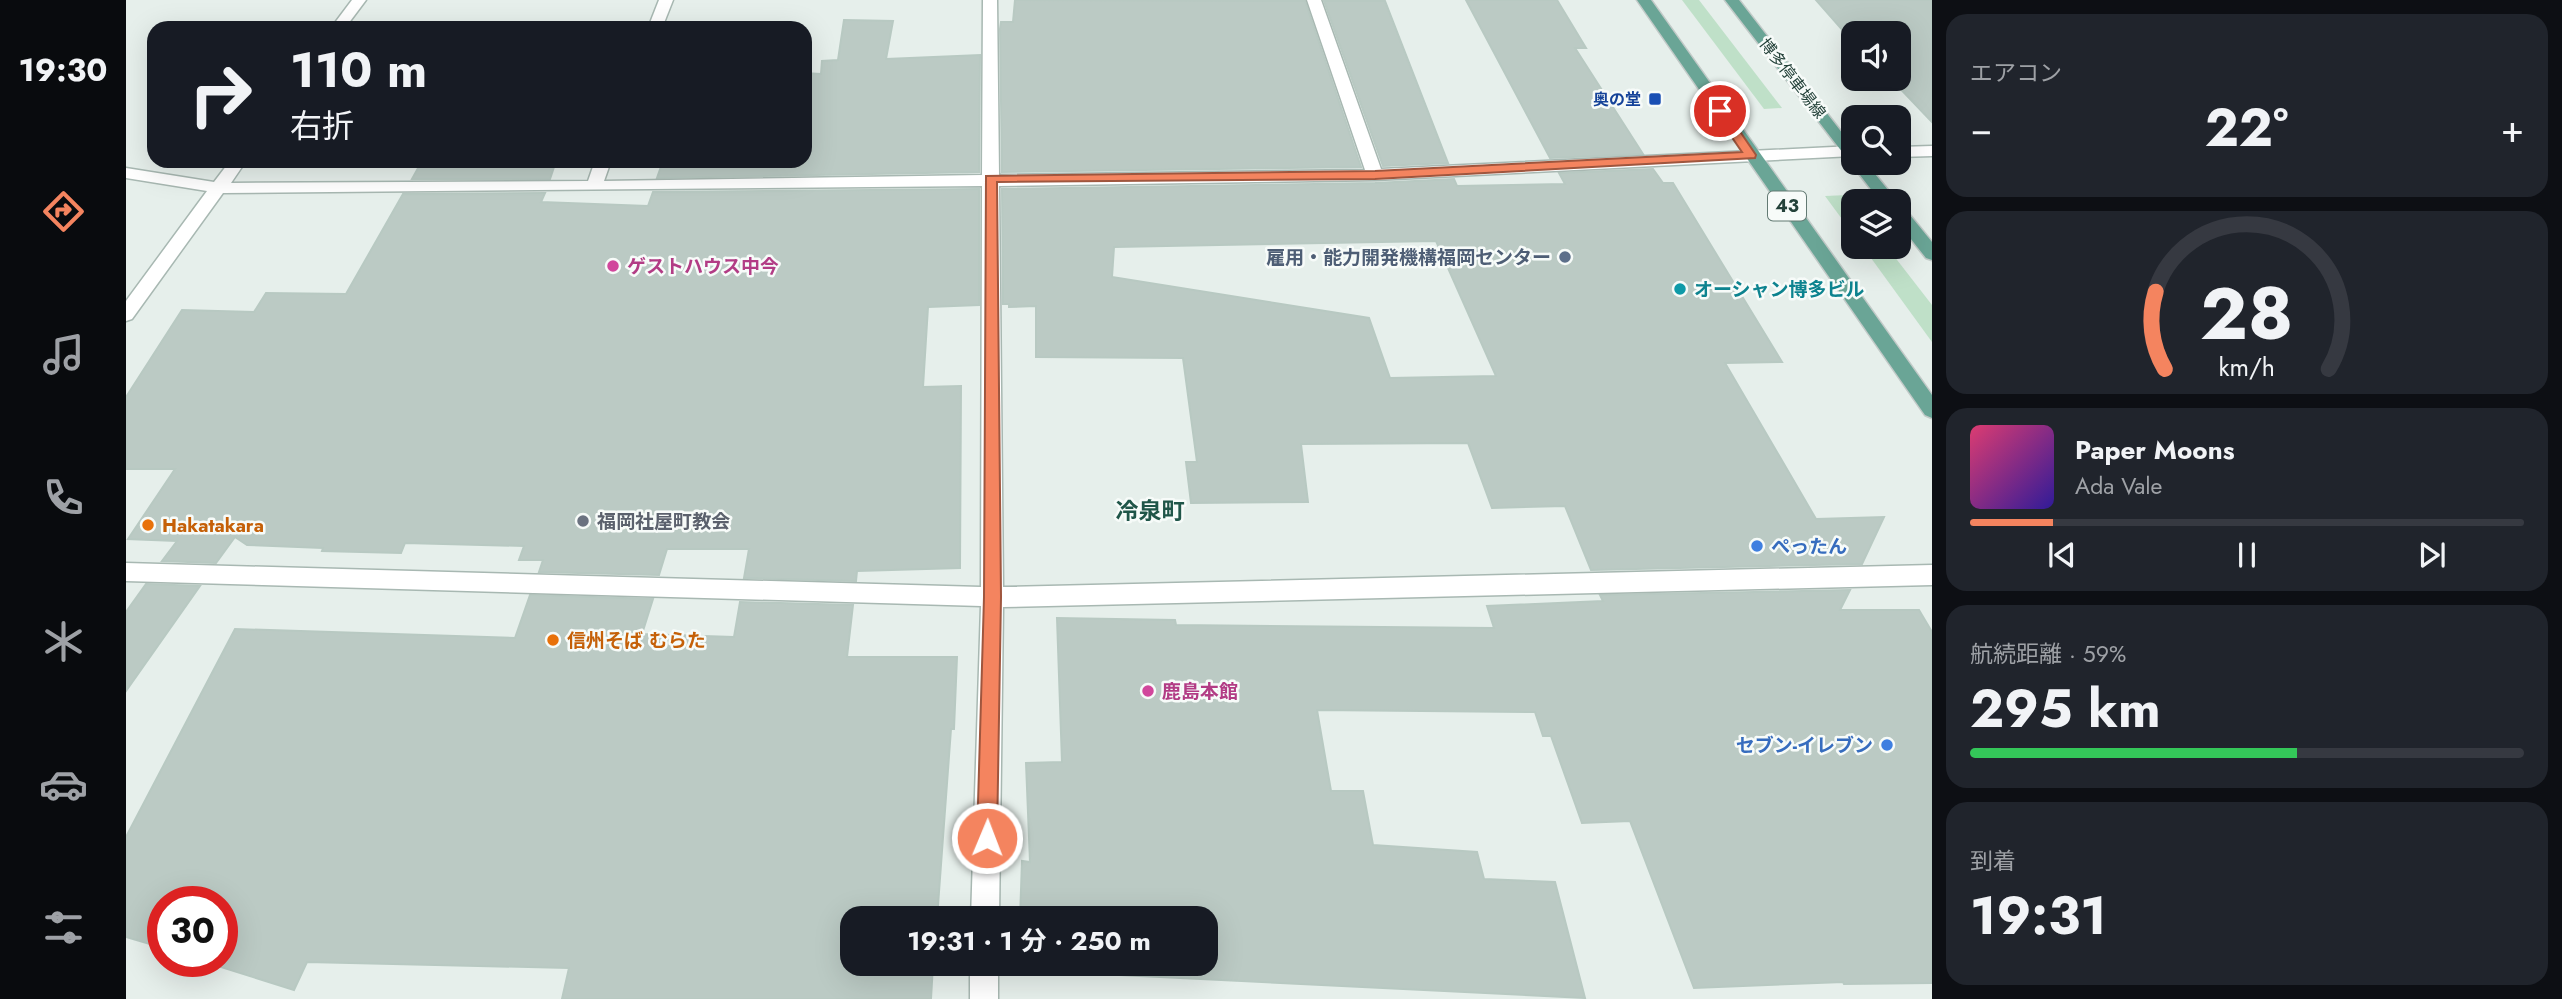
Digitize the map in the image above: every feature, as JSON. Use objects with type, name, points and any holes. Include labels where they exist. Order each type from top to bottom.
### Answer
[{"type":"main road","name":"43","points":[[1644,0],[1750,155],[1932,411]]},
{"type":"main road","name":"博多停車場線","points":[[1732,0],[1841,141]]},
{"type":"main road","name":"博多停車場線","points":[[1868,175],[1879,189]]},
{"type":"main road","points":[[1911,228],[1932,254]]},
{"type":"street","points":[[343,21],[359,0]]},
{"type":"street","points":[[658,21],[666,0]]},
{"type":"street","points":[[985,906],[992,597],[990,0]]},
{"type":"street","points":[[1314,0],[1375,175]]},
{"type":"street","points":[[1911,152],[1932,151]]},
{"type":"street","points":[[126,173],[218,188],[594,186],[991,178],[1375,175],[1750,155],[1841,156]]},
{"type":"street","points":[[126,314],[234,168]]},
{"type":"street","points":[[594,186],[600,168]]},
{"type":"street","points":[[126,572],[992,597],[1932,575]]},
{"type":"street","points":[[984,999],[985,976]]},
{"type":"green space","points":[[1682,0],[1699,0],[1782,108],[1764,109]]},
{"type":"green space","points":[[1841,195],[1841,218],[1825,196]]},
{"type":"green space","points":[[1872,259],[1896,259],[1932,305],[1932,342]]},
{"type":"building","points":[[1015,0],[1305,1],[1361,167],[1002,172],[1000,29],[1001,22],[1013,22]]},
{"type":"building","points":[[1466,0],[1557,0],[1586,48],[1575,48],[1643,154],[1550,158]]},
{"type":"building","points":[[1816,0],[1932,0],[1932,122],[1902,91],[1911,91],[1911,21],[1841,21],[1841,28]]},
{"type":"building","points":[[1324,1],[1385,1],[1448,163],[1383,166]]},
{"type":"building","points":[[844,20],[893,21],[886,59],[980,55],[979,172],[657,178],[661,168],[812,168],[812,73],[821,74],[822,61],[838,60]]},
{"type":"building","points":[[418,168],[554,168],[550,179],[412,179]]},
{"type":"building","points":[[1653,169],[1663,183],[1673,183],[1782,362],[1725,363],[1816,519],[1884,517],[1862,564],[1591,570],[1565,506],[1492,508],[1468,443],[1301,444],[1308,502],[1191,503],[1186,462],[1197,462],[1183,358],[1036,357],[1036,306],[1009,307],[1009,304],[1003,304],[1002,189],[1375,183],[1454,179],[1457,186],[1565,184],[1559,173]],"holes":[[[1436,241],[1496,376],[1390,378],[1369,318],[1112,277],[1114,247]]]},
{"type":"building","points":[[979,189],[979,305],[928,307],[923,387],[961,386],[960,568],[857,571],[856,581],[744,578],[749,549],[667,549],[659,575],[539,572],[543,560],[519,560],[524,546],[405,543],[401,553],[322,551],[323,548],[247,545],[235,537],[216,563],[162,561],[177,541],[128,539],[175,469],[126,469],[126,397],[182,310],[254,312],[266,293],[346,294],[403,194],[545,193],[541,202],[648,206],[653,192]]},
{"type":"building","points":[[146,584],[200,586],[126,691],[126,612]]},
{"type":"building","points":[[1850,590],[1840,610],[1919,610],[1932,632],[1932,983],[1843,982],[1694,988],[1630,821],[1582,823],[1551,736],[1543,736],[1535,712],[1317,710],[1331,791],[1363,791],[1373,845],[1477,852],[1484,879],[1555,882],[1585,998],[1140,976],[1218,976],[1218,906],[1020,906],[1022,861],[1030,862],[1026,763],[1062,762],[1057,618],[1175,620],[1176,625],[1494,628],[1487,606],[1603,601],[1600,595]]},
{"type":"building","points":[[530,595],[653,599],[642,634],[734,637],[740,602],[853,605],[847,657],[957,657],[954,729],[951,729],[938,906],[840,906],[840,976],[932,976],[931,999],[562,999],[569,968],[307,962],[294,990],[238,972],[238,886],[147,886],[147,943],[126,937],[126,837],[235,629],[515,638]]},
{"type":"place","name":"奥の堂","points":[[1655,99]]},
{"type":"place","name":"雇用・能力開発機構福岡センター","points":[[1565,257]]},
{"type":"place","name":"ゲストハウス中今","points":[[613,266]]},
{"type":"place","name":"オーシャン博多ビル","points":[[1680,289]]},
{"type":"place","name":"福岡社屋町教会","points":[[583,521]]},
{"type":"place","name":"Hakatakara","points":[[148,525]]},
{"type":"place","name":"ぺったん","points":[[1757,546]]},
{"type":"place","name":"信州そば むらた","points":[[553,640]]},
{"type":"place","name":"鹿島本館","points":[[1148,691]]},
{"type":"place","name":"セブン-イレブン","points":[[1887,745]]},
{"type":"district","name":"冷泉町","points":[[1150,511]]},
{"type":"route","points":[[987,838],[992,597],[991,178],[1375,175],[1750,155],[1720,111]]}]
